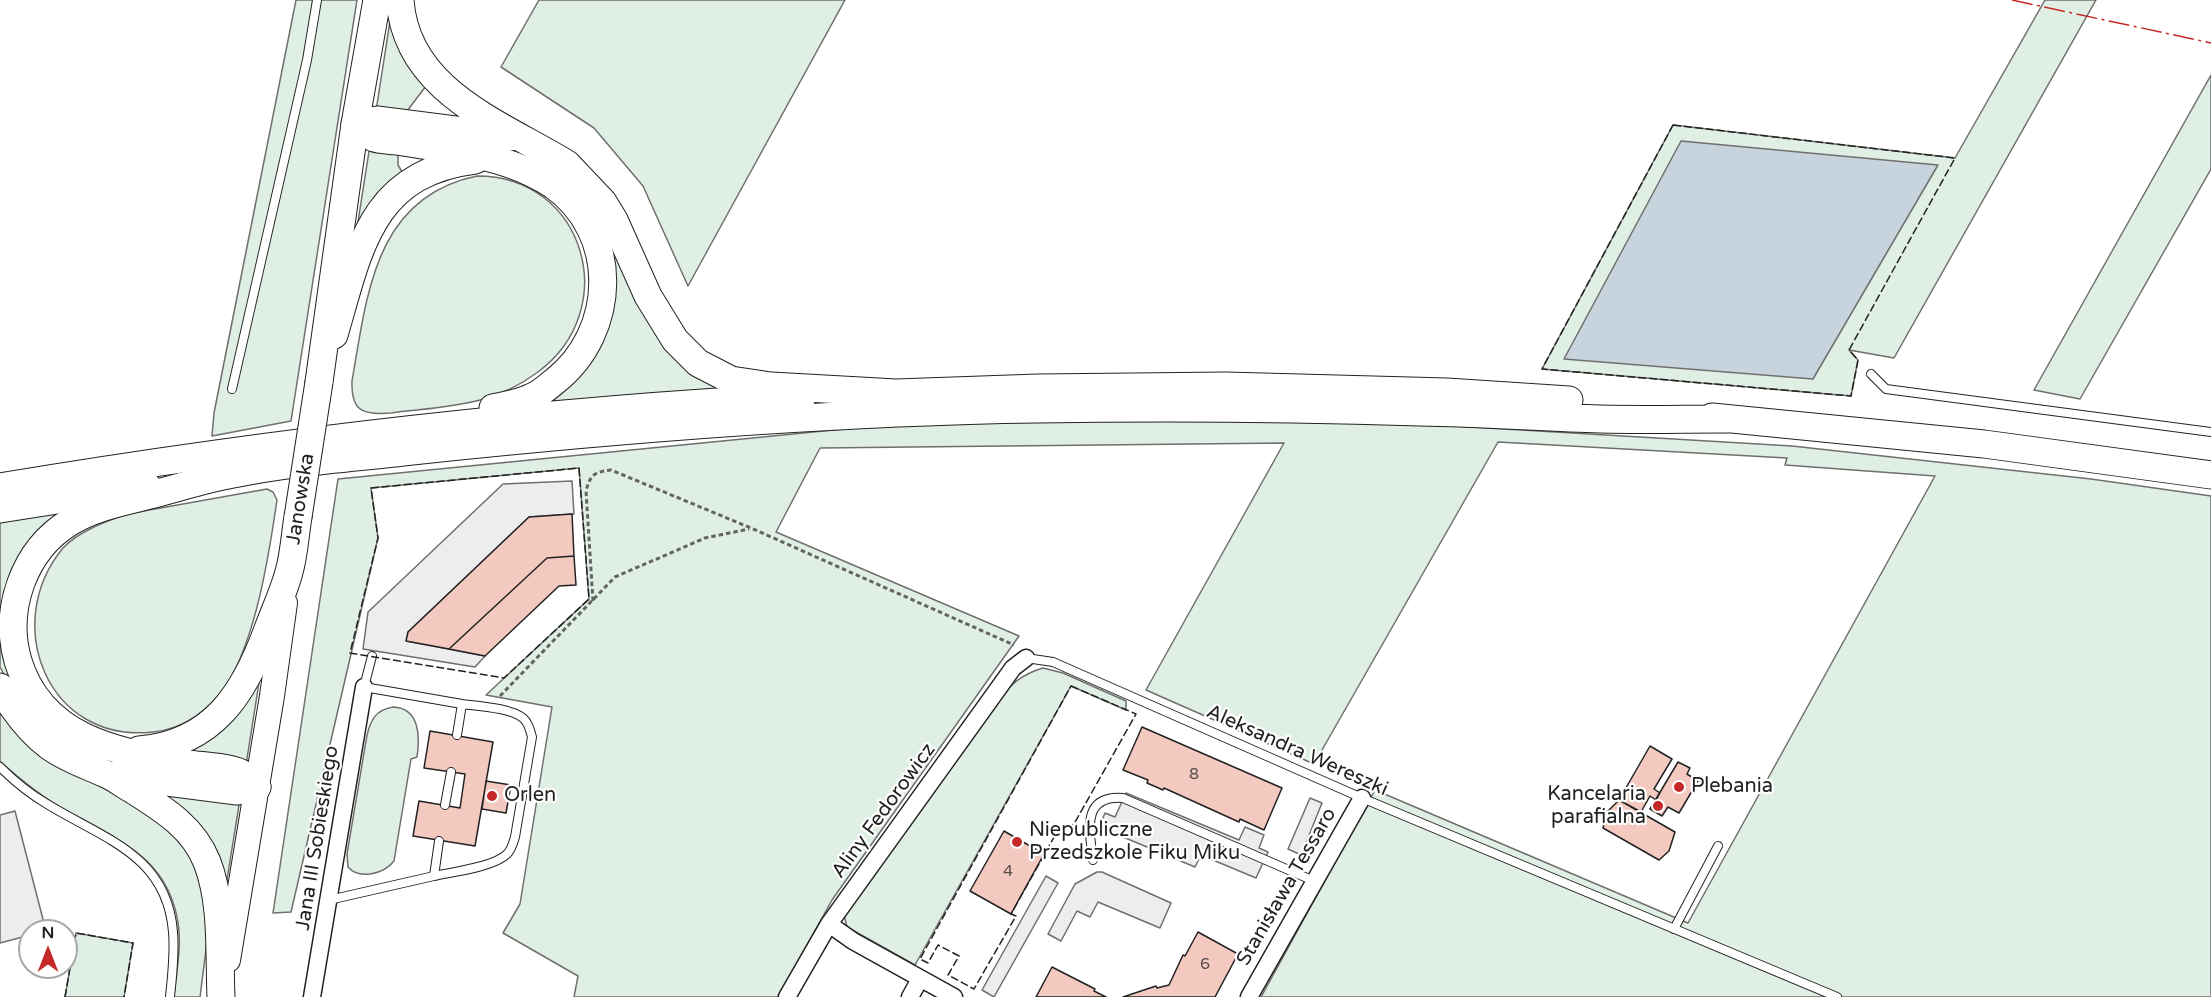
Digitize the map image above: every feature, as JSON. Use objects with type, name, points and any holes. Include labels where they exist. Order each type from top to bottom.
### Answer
[{"type":"main road","name":"Janowska","points":[[221,997],[257,787],[319,382],[355,124],[377,0]]},
{"type":"main road","points":[[400,0],[406,34],[427,72],[465,104],[567,164],[603,202],[662,320],[675,340],[698,363],[730,380],[750,384],[896,393]]},
{"type":"main road","points":[[355,124],[377,120],[520,138]]},
{"type":"main road","points":[[355,124],[374,138],[458,151],[514,165],[552,185],[573,203],[583,217],[597,245],[602,270],[602,298],[594,330],[575,364],[533,397],[395,430]]},
{"type":"main road","points":[[319,382],[360,248],[376,216],[396,194],[420,176],[447,165],[488,159]]},
{"type":"main road","points":[[0,487],[132,465],[395,430],[681,405],[997,388],[1214,386],[1496,394],[1598,402],[1728,419],[1984,444],[2211,475]]},
{"type":"main road","points":[[0,509],[234,473],[476,444],[693,426],[929,412],[1052,408],[1235,408],[1604,419],[1728,419]]},
{"type":"main road","points":[[234,473],[90,512],[70,522],[44,544],[24,575],[16,596],[13,628],[18,661],[31,691],[52,716],[72,730],[98,744],[163,759],[240,772],[257,787]]},
{"type":"main road","points":[[129,751],[153,749],[189,737],[230,705],[253,669],[290,571]]},
{"type":"main road","points":[[0,687],[21,719],[49,746],[77,763],[106,774],[173,816],[200,847],[209,870],[216,905],[221,997]]},
{"type":"main road","points":[[106,774],[137,776],[237,791],[257,787]]},
{"type":"street","name":"Aliny Fedorowicz","points":[[787,997],[829,924],[1013,668],[1026,658]]},
{"type":"street","name":"Jana III Sobieskiego","points":[[312,997],[364,687]]},
{"type":"street","name":"Stanisława Tessaro","points":[[1249,997],[1362,798]]},
{"type":"street","points":[[829,924],[853,942],[954,997]]},
{"type":"street","points":[[910,997],[920,979]]},
{"type":"lane","points":[[232,389],[307,60],[317,0]]},
{"type":"lane","points":[[1871,374],[1886,389],[2211,432]]},
{"type":"lane","points":[[329,900],[493,862],[505,856],[513,846],[532,737],[529,725],[524,718],[514,712],[364,687],[372,656]]},
{"type":"lane","name":"Aleksandra Wereszki","points":[[1026,658],[1053,662],[1362,798],[1837,997]]},
{"type":"lane","points":[[457,735],[462,704]]},
{"type":"lane","points":[[0,767],[12,779],[47,804],[119,844],[152,873],[165,896],[174,934],[170,997]]},
{"type":"lane","points":[[445,805],[451,772]]},
{"type":"lane","points":[[1093,860],[1088,825],[1090,815],[1105,800],[1123,798],[1314,881]]},
{"type":"lane","points":[[434,876],[439,841]]},
{"type":"lane","points":[[1674,929],[1718,846]]},
{"type":"path","points":[[593,601],[586,491],[589,478],[597,471],[610,470],[751,528],[1023,649],[1026,658]]},
{"type":"path","points":[[488,708],[615,577],[705,538],[751,528]]},
{"type":"green space","points":[[296,0],[357,0],[291,421],[212,436],[214,413]]},
{"type":"green space","points":[[539,0],[845,0],[688,286],[643,186],[594,128],[501,67]]},
{"type":"green space","points":[[2045,0],[2096,0],[1894,358],[1849,350],[1858,360],[1851,396],[1542,369],[1673,125],[1955,158]]},
{"type":"green space","points":[[390,21],[426,86],[404,115],[376,111]]},
{"type":"green space","points":[[2211,75],[2211,169],[2080,399],[2034,390]]},
{"type":"green space","points":[[423,133],[535,153],[574,181],[604,219],[642,309],[666,346],[685,365],[708,381],[734,392],[536,409],[579,375],[597,348],[607,319],[612,289],[609,260],[601,231],[586,205],[564,183],[537,165],[510,154],[423,139]]},
{"type":"green space","points":[[370,145],[398,150],[398,165],[404,175],[357,228]]},
{"type":"green space","points":[[477,176],[514,182],[544,198],[566,221],[580,250],[585,282],[580,315],[564,345],[538,372],[503,392],[486,399],[450,406],[391,413],[366,412],[357,405],[354,399],[352,381],[363,316],[382,254],[396,228],[416,205],[443,187]]},
{"type":"green space","points":[[1168,416],[1420,424],[1792,446],[2091,479],[2211,496],[2211,997],[1261,997],[1375,790],[1688,923],[1935,476],[1785,465],[1787,458],[1498,442],[1314,764],[1146,690],[1284,443],[820,448],[776,532],[1019,636],[832,900],[778,997],[574,997],[578,976],[503,933],[520,904],[552,707],[486,695],[589,599],[579,468],[371,488],[378,538],[291,912],[273,913],[338,479],[884,425]]},
{"type":"green space","points":[[267,489],[273,492],[277,500],[260,595],[246,644],[237,665],[227,684],[213,702],[186,722],[153,732],[116,731],[86,719],[62,699],[45,673],[36,643],[36,610],[44,578],[63,548],[84,532],[127,514]]},
{"type":"green space","points":[[77,505],[42,532],[13,673],[129,760],[101,763],[13,691],[0,667],[0,518]]},
{"type":"green space","points":[[1043,668],[1063,673],[1126,701],[1126,710],[1071,686],[915,965],[847,927],[844,915],[993,705],[1015,682]]},
{"type":"green space","points":[[261,670],[246,765],[182,751]]},
{"type":"green space","points":[[0,706],[144,808],[187,846],[202,881],[208,934],[200,997],[174,997],[179,932],[172,899],[162,879],[148,862],[132,849],[48,799],[21,780],[0,761]]},
{"type":"green space","points":[[393,707],[409,712],[413,718],[418,733],[417,757],[411,759],[394,861],[390,866],[378,872],[358,873],[348,867],[347,854],[367,735],[375,716],[382,710]]},
{"type":"green space","points":[[142,785],[240,799],[225,892]]},
{"type":"green space","points":[[78,933],[133,943],[124,997],[65,997],[68,979],[78,979]]},
{"type":"shaded area","points":[[1681,141],[1938,165],[1813,379],[1564,359]]},
{"type":"shaded area","points":[[572,481],[574,514],[529,517],[408,632],[407,641],[485,656],[475,667],[363,649],[368,612],[503,484]]},
{"type":"shaded area","points":[[1126,793],[1239,840],[1245,827],[1264,835],[1259,848],[1268,852],[1256,878],[1201,855],[1195,867],[1099,827],[1105,813],[1115,817]]},
{"type":"shaded area","points":[[1310,798],[1322,803],[1301,855],[1288,849]]},
{"type":"shaded area","points":[[15,811],[43,919],[18,919],[18,938],[0,943],[0,815]]},
{"type":"shaded area","points":[[1097,872],[1102,872],[1171,903],[1160,928],[1098,902],[1090,917],[1077,911],[1061,941],[1048,934],[1075,884]]},
{"type":"shaded area","points":[[1046,876],[1058,883],[994,997],[982,990]]},
{"type":"building","points":[[572,514],[574,556],[547,558],[449,649],[406,641],[408,632],[529,517]]},
{"type":"building","points":[[574,556],[576,585],[559,586],[485,656],[449,649],[547,558]]},
{"type":"building","points":[[1142,727],[1282,788],[1264,830],[1240,819],[1239,822],[1164,788],[1163,790],[1147,783],[1148,780],[1123,770]]},
{"type":"building","points":[[430,731],[493,742],[475,846],[413,836],[419,801],[460,808],[465,774],[424,768]]},
{"type":"building","points":[[1650,746],[1672,759],[1654,789],[1660,793],[1656,800],[1650,796],[1641,812],[1619,800]]},
{"type":"building","name":"Plebania","points":[[1678,762],[1690,768],[1687,774],[1698,781],[1679,813],[1668,807],[1662,816],[1650,809]]},
{"type":"building","points":[[486,781],[511,785],[506,813],[482,809]]},
{"type":"building","points":[[1619,800],[1675,832],[1669,851],[1659,860],[1603,828],[1607,812]]},
{"type":"building","points":[[1004,831],[1044,854],[1011,914],[970,891]]},
{"type":"building","points":[[1198,932],[1238,954],[1215,997],[1123,997],[1156,986],[1157,988],[1169,985],[1183,955],[1185,956]]},
{"type":"building","points":[[1052,967],[1095,989],[1094,991],[1106,997],[1036,997]]},
{"type":"fence","points":[[1673,125],[1955,158],[1849,350],[1858,360],[1851,396],[1542,369],[1673,125]]},
{"type":"fence","points":[[579,468],[589,599],[504,678],[350,653],[378,538],[371,488],[579,468]]},
{"type":"fence","points":[[1071,686],[1136,714],[1074,824],[1058,830],[1011,914],[1016,916],[974,989],[948,975],[959,956],[938,945],[928,963],[920,959],[1071,686]]},
{"type":"fence","points":[[65,997],[76,933],[133,943],[124,997]]},
{"type":"power","points":[[2012,0],[2211,43]]},
{"type":"place","name":"Plebania","points":[[1679,787]]},
{"type":"place","name":"Orlen","points":[[492,796]]},
{"type":"place","name":"Kancelaria parafialna","points":[[1658,806]]},
{"type":"place","name":"Niepubliczne Przedszkole Fiku Miku","points":[[1017,842]]}]
